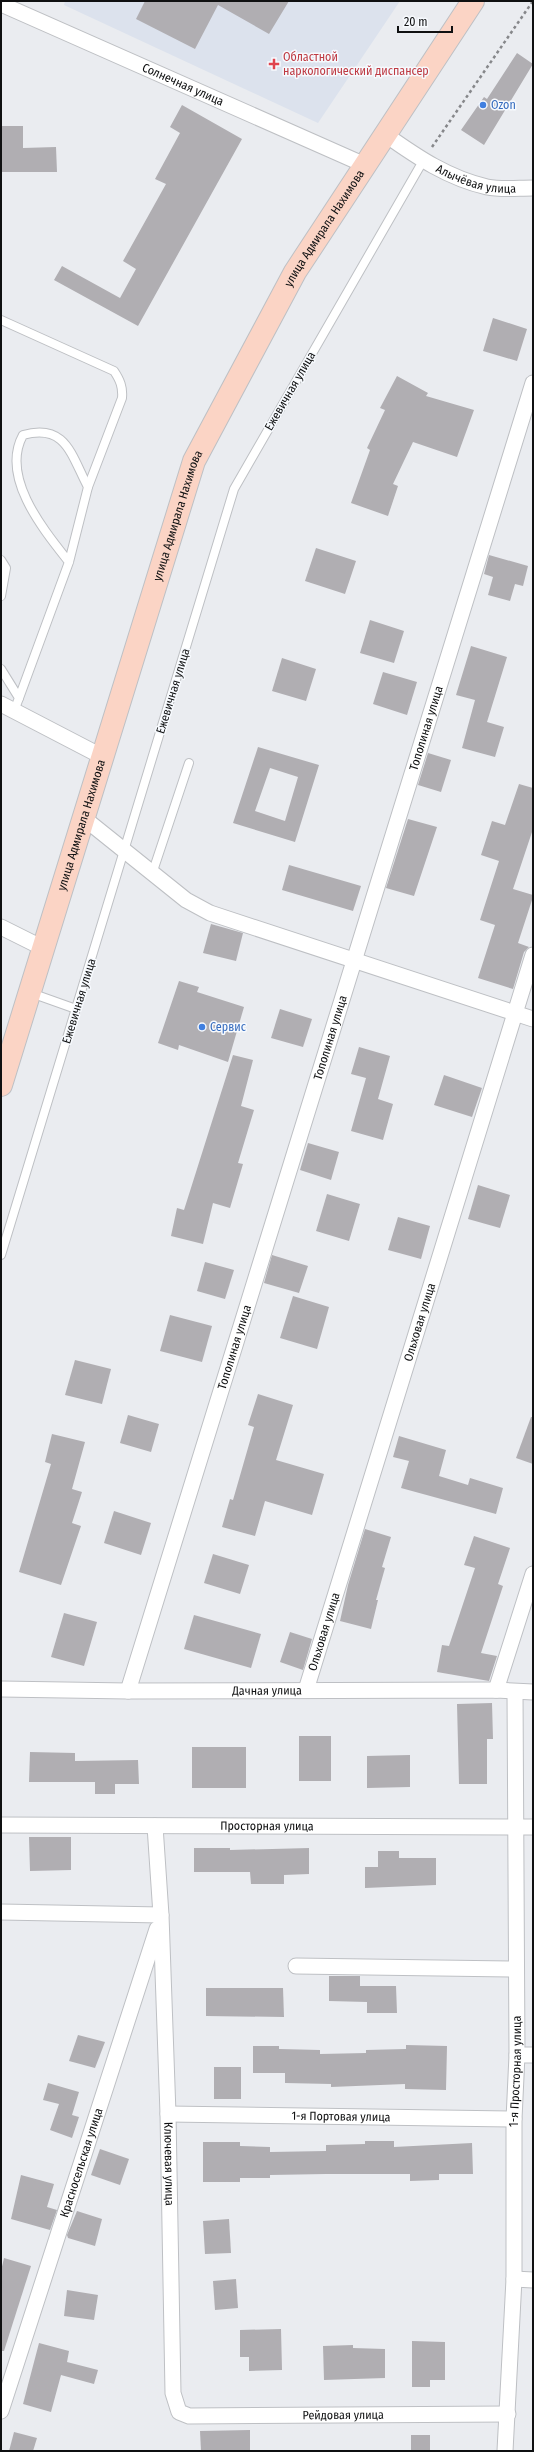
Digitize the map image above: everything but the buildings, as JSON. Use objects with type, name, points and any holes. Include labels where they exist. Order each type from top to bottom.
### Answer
[{"type":"main road","name":"улица Адмирала Нахимова","points":[[1,1085],[45,949],[194,461],[295,272],[474,1]]},
{"type":"street","name":"Солнечная улица","points":[[1,4],[365,165]]},
{"type":"street","name":"Алычёвая улица","points":[[386,135],[423,161],[454,176],[488,187],[533,188]]},
{"type":"street","name":"Тополиная улица","points":[[128,1691],[353,959],[533,383]]},
{"type":"street","points":[[12,704],[103,757]]},
{"type":"street","points":[[84,819],[186,900],[210,913],[533,1018]]},
{"type":"street","points":[[1,927],[45,949]]},
{"type":"street","name":"Ольховая улица","points":[[306,1690],[533,955]]},
{"type":"street","points":[[496,1690],[533,1574]]},
{"type":"street","name":"Дачная улица","points":[[1,1689],[128,1691],[496,1690],[533,1692]]},
{"type":"street","name":"1-я Просторная улица","points":[[505,2451],[514,2280],[514,2119],[517,2055],[515,1692]]},
{"type":"street","name":"Просторная улица","points":[[1,1825],[533,1827]]},
{"type":"street","name":"Ключевая улица","points":[[155,1826],[161,1915],[168,2114],[173,2394],[179,2412]]},
{"type":"street","points":[[1,1912],[161,1915]]},
{"type":"street","name":"Красносельская улица","points":[[1,2411],[145,1971],[161,1915]]},
{"type":"street","points":[[296,1966],[516,1969]]},
{"type":"street","points":[[517,2055],[533,2055]]},
{"type":"street","name":"1-я Портовая улица","points":[[168,2114],[514,2119]]},
{"type":"street","points":[[514,2280],[533,2280]]},
{"type":"street","name":"Рейдовая улица","points":[[179,2412],[189,2416],[508,2414]]},
{"type":"lane","name":"Ежевичная улица","points":[[1,1254],[234,489],[423,161]]},
{"type":"lane","points":[[1,320],[114,371],[119,377],[123,391],[122,398],[88,487],[69,562],[12,704]]},
{"type":"lane","points":[[69,562],[31,514],[14,475],[14,453],[23,435],[39,430],[53,433],[65,444],[88,487]]},
{"type":"lane","points":[[1,560],[6,568],[1,596]]},
{"type":"lane","points":[[1,669],[12,704]]},
{"type":"lane","points":[[152,874],[189,763]]},
{"type":"lane","points":[[31,993],[76,1009]]},
{"type":"path","points":[[423,161],[533,1]]},
{"type":"shaded area","name":"Областной наркологический диспансер","points":[[65,1],[400,1],[318,123],[64,5]]},
{"type":"place","name":"Областной наркологический диспансер","points":[[274,64]]},
{"type":"place","name":"Ozon","points":[[483,105]]},
{"type":"place","name":"Сервис","points":[[202,1027]]}]
